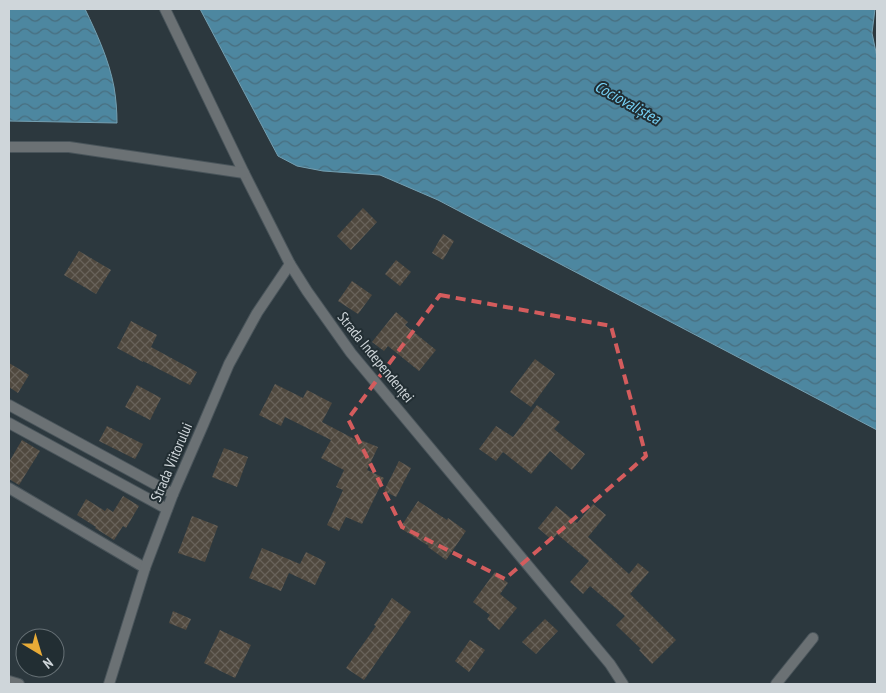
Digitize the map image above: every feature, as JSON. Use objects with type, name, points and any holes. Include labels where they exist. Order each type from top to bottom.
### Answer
[{"type":"street","name":"Strada Independenței","points":[[165,9],[290,264],[324,315],[351,352],[603,656],[623,684]]},
{"type":"street","points":[[9,147],[69,147],[244,173]]},
{"type":"street","name":"Strada Viitorului","points":[[109,684],[145,568],[167,509],[229,364],[257,313],[290,264]]},
{"type":"street","points":[[9,405],[173,494]]},
{"type":"street","points":[[9,422],[167,509]]},
{"type":"street","points":[[9,488],[145,568]]},
{"type":"street","points":[[776,684],[812,638]]},
{"type":"street","points":[[9,680],[19,684]]},
{"type":"highlighted area","points":[[440,295],[611,326],[646,456],[505,579],[402,527],[348,419]]},
{"type":"water","points":[[9,9],[85,9],[106,57],[112,77],[117,123],[9,121]]},
{"type":"water","name":"Cociovaliștea","points":[[200,9],[875,9],[872,33],[877,57],[877,430],[438,200],[380,175],[323,171],[297,166],[278,156]]},
{"type":"building","points":[[363,208],[377,222],[351,250],[337,236]]},
{"type":"building","points":[[443,234],[454,241],[443,260],[432,253]]},
{"type":"building","points":[[79,251],[111,270],[96,294],[64,275]]},
{"type":"building","points":[[396,260],[411,272],[400,286],[385,274]]},
{"type":"building","points":[[352,281],[372,295],[358,314],[338,301]]},
{"type":"building","points":[[396,312],[408,322],[405,325],[436,350],[419,371],[388,346],[384,351],[372,342]]},
{"type":"building","points":[[131,321],[157,335],[151,347],[197,372],[190,385],[117,348]]},
{"type":"building","points":[[535,359],[555,374],[531,407],[510,392]]},
{"type":"building","points":[[9,363],[29,375],[18,393],[9,387]]},
{"type":"building","points":[[275,384],[303,398],[307,390],[332,403],[322,422],[358,441],[358,439],[378,447],[367,470],[384,478],[362,524],[346,517],[339,531],[327,525],[343,490],[336,487],[344,470],[321,458],[331,440],[285,417],[281,426],[259,415]]},
{"type":"building","points":[[137,385],[161,398],[150,420],[125,407]]},
{"type":"building","points":[[537,405],[560,422],[554,429],[585,454],[572,470],[550,451],[531,474],[503,452],[496,461],[479,449],[496,426],[513,437]]},
{"type":"building","points":[[107,426],[143,444],[135,459],[99,441]]},
{"type":"building","points":[[22,440],[40,451],[19,485],[9,479],[9,462]]},
{"type":"building","points":[[224,448],[248,457],[237,487],[212,477]]},
{"type":"building","points":[[399,461],[411,468],[396,497],[384,491]]},
{"type":"building","points":[[123,496],[139,506],[126,528],[123,526],[114,540],[77,515],[86,499],[105,511],[107,508],[113,512]]},
{"type":"building","points":[[418,501],[466,531],[446,560],[429,546],[400,528]]},
{"type":"building","points":[[593,504],[606,515],[588,537],[629,574],[638,563],[649,572],[630,594],[676,640],[652,664],[639,650],[641,649],[616,625],[625,616],[590,586],[583,594],[570,582],[589,561],[557,534],[552,540],[538,528],[556,506],[577,523]]},
{"type":"building","points":[[192,516],[218,526],[205,562],[178,553]]},
{"type":"building","points":[[262,548],[300,564],[306,552],[326,562],[315,585],[289,573],[281,591],[249,578]]},
{"type":"building","points":[[495,572],[508,583],[500,594],[517,608],[499,630],[487,619],[490,615],[473,602]]},
{"type":"building","points":[[392,598],[411,612],[364,680],[346,668],[376,626],[374,625]]},
{"type":"building","points":[[173,611],[191,619],[186,630],[169,623]]},
{"type":"building","points":[[545,619],[558,631],[536,654],[522,642]]},
{"type":"building","points":[[220,630],[251,645],[235,678],[204,663]]},
{"type":"building","points":[[470,640],[485,650],[469,672],[455,661]]}]
